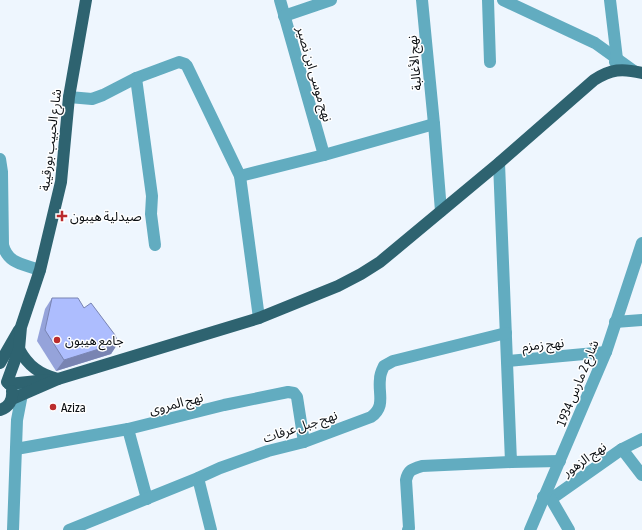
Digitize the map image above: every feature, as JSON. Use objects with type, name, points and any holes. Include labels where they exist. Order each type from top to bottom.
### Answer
[{"type":"main road","name":"شارع الحبيب بورقيبة","points":[[0,363],[21,327],[40,270],[61,182],[69,98],[86,0]]},
{"type":"main road","points":[[0,410],[17,397],[58,379],[259,318],[338,286],[361,274],[380,262],[499,163],[594,80],[612,71],[623,69],[639,74]]},
{"type":"main road","name":"شارع الحبيب بورقيبة","points":[[6,381],[19,349],[21,327]]},
{"type":"main road","points":[[19,349],[28,364],[34,369],[46,376],[58,379]]},
{"type":"main road","points":[[6,381],[58,379]]},
{"type":"main road","points":[[6,381],[17,397]]},
{"type":"street","name":"نهج موسى ابن نصير","points":[[280,0],[324,155]]},
{"type":"street","points":[[284,16],[331,0]]},
{"type":"street","name":"نهج الأغالبة","points":[[422,0],[441,211]]},
{"type":"street","points":[[488,0],[490,62]]},
{"type":"street","points":[[504,0],[595,43],[639,74]]},
{"type":"street","points":[[610,0],[617,59],[612,71]]},
{"type":"street","points":[[69,98],[92,99],[136,78],[179,62],[187,66],[240,176],[259,318]]},
{"type":"street","points":[[136,78],[152,196],[151,214],[154,245]]},
{"type":"street","points":[[240,176],[324,155],[434,124]]},
{"type":"street","points":[[0,159],[2,172],[4,251],[12,260],[40,270]]},
{"type":"street","points":[[499,163],[511,462]]},
{"type":"street","name":"شارع 2 مارس 1934","points":[[530,530],[547,498],[560,461],[606,352],[642,243]]},
{"type":"street","points":[[616,322],[642,320]]},
{"type":"street","name":"نهج جبل عرفات","points":[[69,530],[220,468],[268,451],[304,442],[371,417],[377,412],[380,405],[380,378],[384,366],[393,361],[506,333]]},
{"type":"street","name":"نهج زمزم","points":[[507,361],[606,352]]},
{"type":"street","name":"نهج المروى","points":[[16,449],[128,430],[224,405],[288,392],[294,393],[297,398],[304,442]]},
{"type":"street","points":[[13,530],[17,397]]},
{"type":"street","points":[[128,430],[147,498]]},
{"type":"street","name":"نهج الزهور","points":[[547,498],[622,450],[642,439]]},
{"type":"street","points":[[622,450],[642,475]]},
{"type":"street","points":[[408,530],[406,480],[408,472],[411,469],[422,466],[560,461]]},
{"type":"street","points":[[198,478],[211,530]]},
{"type":"street","points":[[547,498],[569,530]]},
{"type":"building","points":[[52,298],[78,298],[84,308],[91,303],[115,335],[118,343],[64,360],[45,330]]},
{"type":"place","name":"صيدلية هيبون","points":[[62,216]]},
{"type":"place","name":"جامع هيبون","points":[[57,340]]},
{"type":"place","name":"Aziza","points":[[53,407]]}]
